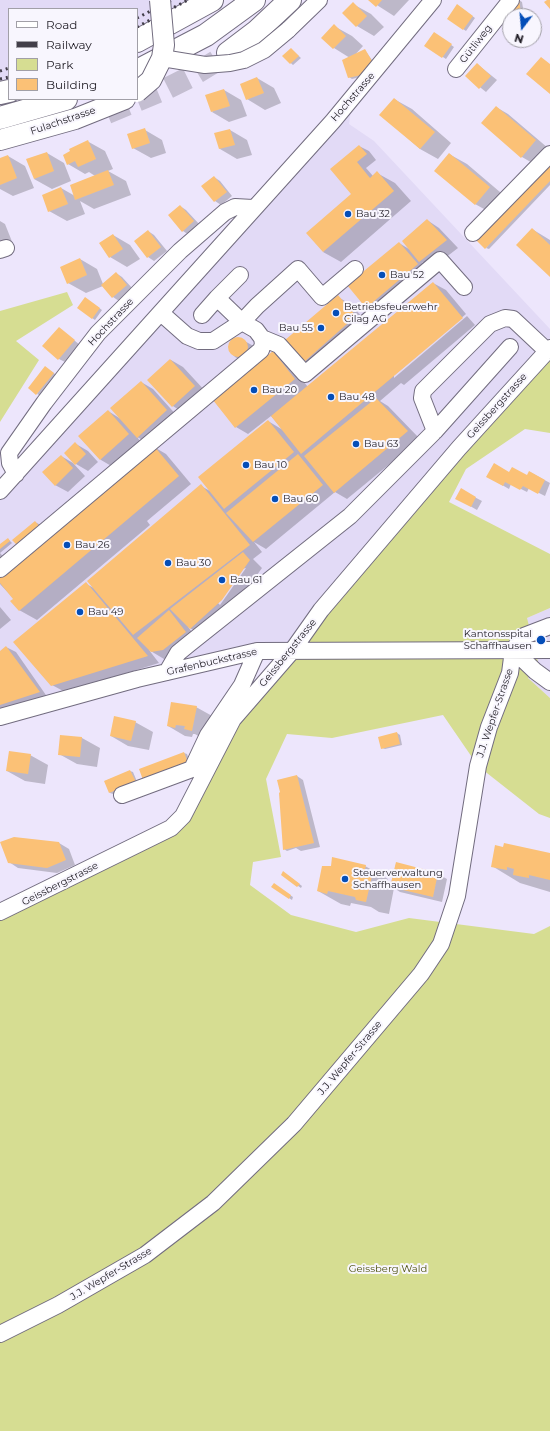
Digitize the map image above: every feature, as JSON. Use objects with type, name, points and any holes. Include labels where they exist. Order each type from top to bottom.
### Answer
[{"type":"highway","points":[[138,40],[212,0]]},
{"type":"highway","points":[[138,55],[196,26],[239,0]]},
{"type":"highway","points":[[138,70],[206,35],[254,0]]},
{"type":"highway","points":[[228,53],[257,31],[290,0]]},
{"type":"highway","points":[[0,105],[18,100]]},
{"type":"highway","points":[[0,118],[63,100]]},
{"type":"main road","points":[[160,0],[164,45],[162,58]]},
{"type":"main road","name":"Fulachstrasse","points":[[138,90],[151,80],[162,58]]},
{"type":"main road","name":"Fulachstrasse","points":[[0,140],[75,118],[120,100]]},
{"type":"street","points":[[162,58],[205,65],[244,60],[264,50],[288,30],[319,0]]},
{"type":"street","name":"Hochstrasse","points":[[0,491],[354,97],[433,0]]},
{"type":"street","name":"Gütliweg","points":[[456,69],[511,0]]},
{"type":"street","points":[[473,233],[550,154]]},
{"type":"street","name":"Hochstrasse","points":[[16,474],[10,463],[9,453],[44,403],[98,333],[180,251],[225,212],[235,207],[253,208]]},
{"type":"street","points":[[262,338],[279,345],[304,374],[440,260],[464,287]]},
{"type":"street","points":[[161,313],[187,336],[199,342],[213,341],[242,322],[257,306],[298,270],[322,297],[355,269]]},
{"type":"street","points":[[202,315],[240,275]]},
{"type":"street","points":[[0,569],[261,350],[263,344],[262,338],[256,330],[242,322],[217,298]]},
{"type":"street","points":[[435,431],[422,398],[424,391],[490,324],[505,318],[513,319],[549,349]]},
{"type":"street","points":[[167,672],[178,653],[350,516],[435,431],[510,347]]},
{"type":"street","name":"Geissbergstrasse","points":[[0,912],[8,910],[171,828],[183,816],[233,719],[292,651],[322,610],[459,448],[549,349]]},
{"type":"street","points":[[550,626],[524,636],[513,650],[535,671],[550,682]]},
{"type":"street","name":"J.J. Wepfer-Strasse","points":[[0,1334],[58,1305],[145,1255],[213,1203],[294,1124],[421,974],[441,944],[457,896],[478,766],[489,727],[510,673],[513,650]]},
{"type":"street","name":"Grafenbuckstrasse","points":[[0,717],[167,672],[257,651],[550,650]]},
{"type":"street","points":[[122,795],[192,769],[208,735],[242,685],[257,651]]},
{"type":"shaded area","points":[[0,0],[203,0],[138,35],[138,8],[8,8],[8,84],[0,86]]},
{"type":"shaded area","points":[[353,97],[349,124],[374,141],[550,329],[550,348],[292,651],[0,717],[0,491]]},
{"type":"shaded area","name":"Kantonsspital Schaffhausen","points":[[550,608],[550,698],[528,678],[527,618]]},
{"type":"green space","points":[[67,292],[73,305],[16,341],[39,360],[0,422],[0,311]]},
{"type":"green space","name":"Geissberg Wald","points":[[550,348],[550,433],[525,429],[466,469],[449,502],[550,554],[550,608],[527,618],[538,662],[528,678],[550,698],[550,818],[539,814],[478,766],[443,715],[332,738],[287,734],[266,779],[281,857],[253,862],[250,885],[291,915],[356,932],[409,918],[534,934],[550,926],[550,1431],[0,1431],[0,912],[171,828],[233,719]]},
{"type":"building","points":[[368,0],[382,0],[376,7]]},
{"type":"building","points":[[513,0],[519,0],[520,8],[514,8]]},
{"type":"building","points":[[550,0],[550,9],[544,2]]},
{"type":"building","points":[[353,2],[367,16],[356,27],[342,13]]},
{"type":"building","points":[[457,4],[473,16],[463,30],[447,19]]},
{"type":"building","points":[[334,24],[346,36],[333,49],[321,38]]},
{"type":"building","points":[[434,32],[452,44],[442,58],[424,46]]},
{"type":"building","points":[[291,48],[299,56],[290,64],[282,56]]},
{"type":"building","points":[[365,49],[372,61],[361,75],[348,78],[342,60]]},
{"type":"building","points":[[541,57],[550,64],[550,94],[526,74]]},
{"type":"building","points":[[477,63],[491,76],[479,89],[465,76]]},
{"type":"building","points":[[257,77],[264,93],[246,100],[240,84]]},
{"type":"building","points":[[224,89],[230,106],[211,112],[205,95]]},
{"type":"building","points":[[394,98],[435,132],[420,149],[379,115]]},
{"type":"building","points":[[496,106],[536,140],[521,158],[481,123]]},
{"type":"building","points":[[145,128],[150,143],[132,149],[127,134]]},
{"type":"building","points":[[230,129],[235,145],[219,149],[214,133]]},
{"type":"building","points":[[88,140],[96,159],[78,167],[75,161],[67,165],[63,155],[70,151],[69,149]]},
{"type":"building","name":"Bau 32","points":[[359,145],[367,154],[357,162],[370,178],[377,171],[394,191],[323,252],[306,233],[351,194],[330,169]]},
{"type":"building","points":[[47,152],[54,171],[34,179],[26,159]]},
{"type":"building","points":[[449,153],[490,187],[475,205],[434,171]]},
{"type":"building","points":[[8,155],[17,178],[0,185],[0,158]]},
{"type":"building","points":[[550,163],[550,181],[485,249],[476,240]]},
{"type":"building","points":[[108,170],[114,185],[75,200],[70,185]]},
{"type":"building","points":[[214,176],[227,192],[214,202],[201,186]]},
{"type":"building","points":[[61,187],[68,204],[48,212],[42,195]]},
{"type":"building","points":[[180,205],[194,221],[182,232],[168,215]]},
{"type":"building","points":[[427,219],[447,240],[419,262],[402,241]]},
{"type":"building","points":[[532,228],[550,245],[550,277],[516,245]]},
{"type":"building","points":[[148,230],[161,247],[147,258],[134,241]]},
{"type":"building","points":[[113,234],[123,249],[109,258],[99,243]]},
{"type":"building","name":"Bau 52","points":[[399,242],[418,264],[366,308],[347,285]]},
{"type":"building","points":[[80,258],[87,275],[67,284],[60,267]]},
{"type":"building","points":[[116,272],[127,285],[112,298],[101,285]]},
{"type":"building","points":[[433,282],[463,318],[301,454],[271,416]]},
{"type":"building","name":"Bau 55","points":[[338,295],[356,316],[304,362],[285,340]]},
{"type":"building","points":[[85,297],[100,308],[92,319],[77,308]]},
{"type":"building","points":[[59,327],[75,340],[58,360],[42,346]]},
{"type":"building","points":[[238,337],[245,340],[248,347],[245,354],[238,357],[231,354],[228,347],[231,340]]},
{"type":"building","name":"Bau 20","points":[[273,351],[295,379],[235,428],[213,400]]},
{"type":"building","points":[[170,359],[195,386],[172,407],[147,380]]},
{"type":"building","points":[[45,366],[54,373],[36,395],[28,388]]},
{"type":"building","points":[[141,381],[167,410],[137,438],[110,408]]},
{"type":"building","name":"Bau 63","points":[[376,398],[408,431],[334,493],[304,456]]},
{"type":"building","points":[[108,410],[129,434],[100,460],[78,436]]},
{"type":"building","name":"Bau 10","points":[[268,420],[294,452],[224,509],[198,477]]},
{"type":"building","points":[[75,442],[86,454],[75,465],[64,453]]},
{"type":"building","name":"Bau 26","points":[[154,446],[179,476],[19,611],[10,601],[13,599],[0,583],[0,576]]},
{"type":"building","name":"Bau 60","points":[[298,454],[323,485],[253,542],[226,513]]},
{"type":"building","points":[[61,455],[73,468],[55,486],[42,472]]},
{"type":"building","points":[[494,463],[509,472],[512,467],[527,475],[529,471],[545,480],[538,494],[523,486],[520,490],[505,482],[503,486],[486,477]]},
{"type":"building","name":"Bau 30","points":[[201,484],[250,545],[133,635],[87,581]]},
{"type":"building","points":[[461,488],[476,497],[471,507],[455,499]]},
{"type":"building","points":[[35,521],[40,527],[18,546],[12,540]]},
{"type":"building","points":[[8,538],[10,541],[0,549],[0,544]]},
{"type":"building","name":"Bau 61","points":[[243,552],[250,560],[222,600],[190,629],[170,609]]},
{"type":"building","name":"Bau 49","points":[[86,582],[148,656],[51,686],[13,642]]},
{"type":"building","points":[[169,610],[186,632],[163,650],[151,652],[137,638]]},
{"type":"building","points":[[6,646],[40,692],[0,705],[0,651]]},
{"type":"building","points":[[171,702],[197,706],[192,731],[184,729],[185,726],[176,725],[175,728],[167,726]]},
{"type":"building","points":[[114,716],[136,721],[131,741],[110,736]]},
{"type":"building","points":[[397,732],[400,744],[381,749],[378,737]]},
{"type":"building","points":[[60,735],[82,737],[80,757],[58,755]]},
{"type":"building","points":[[9,751],[31,754],[28,774],[6,771]]},
{"type":"building","points":[[184,752],[188,763],[143,780],[139,769]]},
{"type":"building","points":[[130,770],[136,782],[109,793],[104,781]]},
{"type":"building","points":[[297,775],[314,843],[283,850],[280,792],[277,780]]},
{"type":"building","points":[[14,837],[59,842],[66,860],[47,868],[8,863],[0,842]]},
{"type":"building","points":[[504,843],[550,853],[550,880],[529,875],[529,878],[513,875],[514,869],[507,867],[507,870],[491,867],[495,845],[503,847]]},
{"type":"building","points":[[332,857],[366,865],[364,873],[372,876],[366,902],[356,900],[355,897],[328,891],[327,894],[317,891],[322,866],[331,866]]},
{"type":"building","points":[[396,862],[438,873],[433,897],[390,887]]},
{"type":"building","points":[[283,871],[300,884],[297,887],[281,875]]},
{"type":"building","points":[[274,883],[291,895],[289,899],[271,887]]},
{"type":"tunnel","points":[[107,113],[168,88],[190,77],[223,57]]},
{"type":"railway","points":[[138,17],[172,0]]},
{"type":"railway","points":[[138,26],[188,0]]},
{"type":"railway","points":[[0,71],[8,68]]},
{"type":"railway","points":[[0,79],[8,77]]},
{"type":"place","name":"Bau 32","points":[[348,214]]},
{"type":"place","name":"Bau 52","points":[[382,275]]},
{"type":"place","name":"Betriebsfeuerwehr Cilag AG","points":[[336,313]]},
{"type":"place","name":"Bau 55","points":[[321,328]]},
{"type":"place","name":"Bau 20","points":[[254,390]]},
{"type":"place","name":"Bau 48","points":[[331,397]]},
{"type":"place","name":"Bau 63","points":[[356,444]]},
{"type":"place","name":"Bau 10","points":[[246,465]]},
{"type":"place","name":"Bau 60","points":[[275,499]]},
{"type":"place","name":"Bau 26","points":[[67,545]]},
{"type":"place","name":"Bau 30","points":[[168,563]]},
{"type":"place","name":"Bau 61","points":[[222,580]]},
{"type":"place","name":"Bau 49","points":[[80,612]]},
{"type":"place","name":"Kantonsspital Schaffhausen","points":[[541,640]]},
{"type":"place","name":"Steuerverwaltung Schaffhausen","points":[[345,879]]}]
